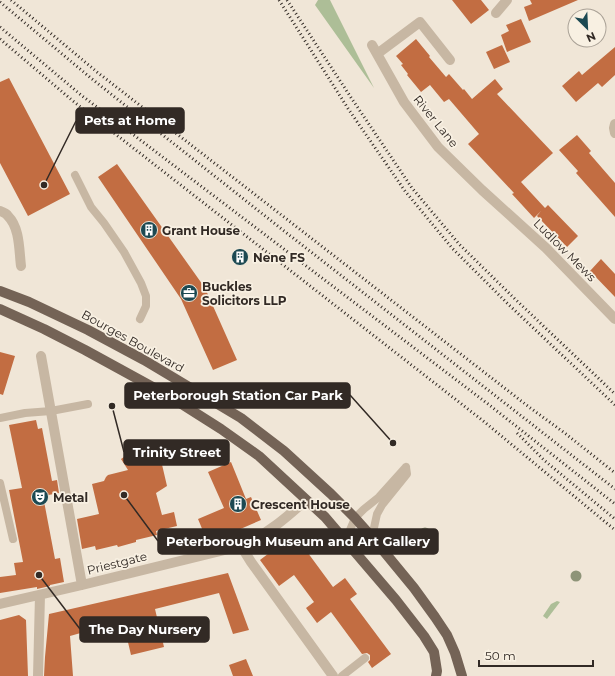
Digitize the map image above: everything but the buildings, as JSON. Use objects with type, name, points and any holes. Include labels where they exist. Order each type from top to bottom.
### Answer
[{"type":"main road","name":"Bourges Boulevard","points":[[0,291],[29,302],[88,330],[144,360],[241,418],[284,451],[355,518],[414,588],[447,635],[455,653],[462,676]]},
{"type":"main road","points":[[0,309],[85,350],[169,396],[221,429],[259,456],[325,517],[396,600],[424,636],[434,652],[437,671],[436,676]]},
{"type":"street","points":[[496,13],[507,0]]},
{"type":"street","name":"River Lane","points":[[450,60],[420,22],[375,50],[404,102],[438,147],[495,201]]},
{"type":"street","points":[[615,124],[615,133]]},
{"type":"street","name":"Ludlow Mews","points":[[495,201],[546,248],[615,320]]},
{"type":"street","points":[[0,211],[7,214],[14,223],[19,241],[21,266]]},
{"type":"street","points":[[41,356],[82,586]]},
{"type":"street","name":"Priestgate","points":[[0,604],[82,586],[241,546],[253,541],[283,521],[306,500]]},
{"type":"street","points":[[241,546],[333,676]]},
{"type":"street","points":[[38,676],[40,595]]},
{"type":"lane","points":[[75,175],[91,207],[124,252],[141,283],[146,296],[146,306],[140,319]]},
{"type":"lane","points":[[0,418],[88,404]]},
{"type":"lane","points":[[347,543],[355,518],[379,497],[406,467],[407,474],[382,505],[377,514],[372,537]]},
{"type":"lane","points":[[0,483],[13,539]]},
{"type":"lane","points":[[342,676],[365,658]]},
{"type":"green space","points":[[318,0],[330,0],[374,88],[315,5]]},
{"type":"green space","points":[[557,601],[560,602],[547,619],[543,616],[551,604]]},
{"type":"railway","points":[[11,0],[97,72],[615,473]]},
{"type":"railway","points":[[279,0],[349,110],[405,191],[452,248],[509,305],[615,405]]},
{"type":"railway","points":[[287,0],[412,188],[459,244],[615,394]]},
{"type":"railway","points":[[0,2],[92,79],[615,489]]},
{"type":"railway","points":[[0,27],[81,95],[488,404],[615,504]]},
{"type":"railway","points":[[0,39],[73,101],[482,420],[615,530]]},
{"type":"railway","points":[[517,433],[545,461],[615,519]]},
{"type":"place","name":"Pets at Home","points":[[44,185]]},
{"type":"place","name":"Grant House","points":[[149,230]]},
{"type":"place","name":"Nene FS","points":[[240,257]]},
{"type":"place","name":"Buckles Solicitors LLP","points":[[189,293]]},
{"type":"place","name":"Trinity Street","points":[[112,406]]},
{"type":"place","name":"Peterborough Station Car Park","points":[[393,443]]},
{"type":"place","name":"Peterborough Museum and Art Gallery","points":[[124,495]]},
{"type":"place","name":"Metal","points":[[40,497]]},
{"type":"place","name":"Crescent House","points":[[238,504]]},
{"type":"place","name":"The Day Nursery","points":[[39,575]]}]
